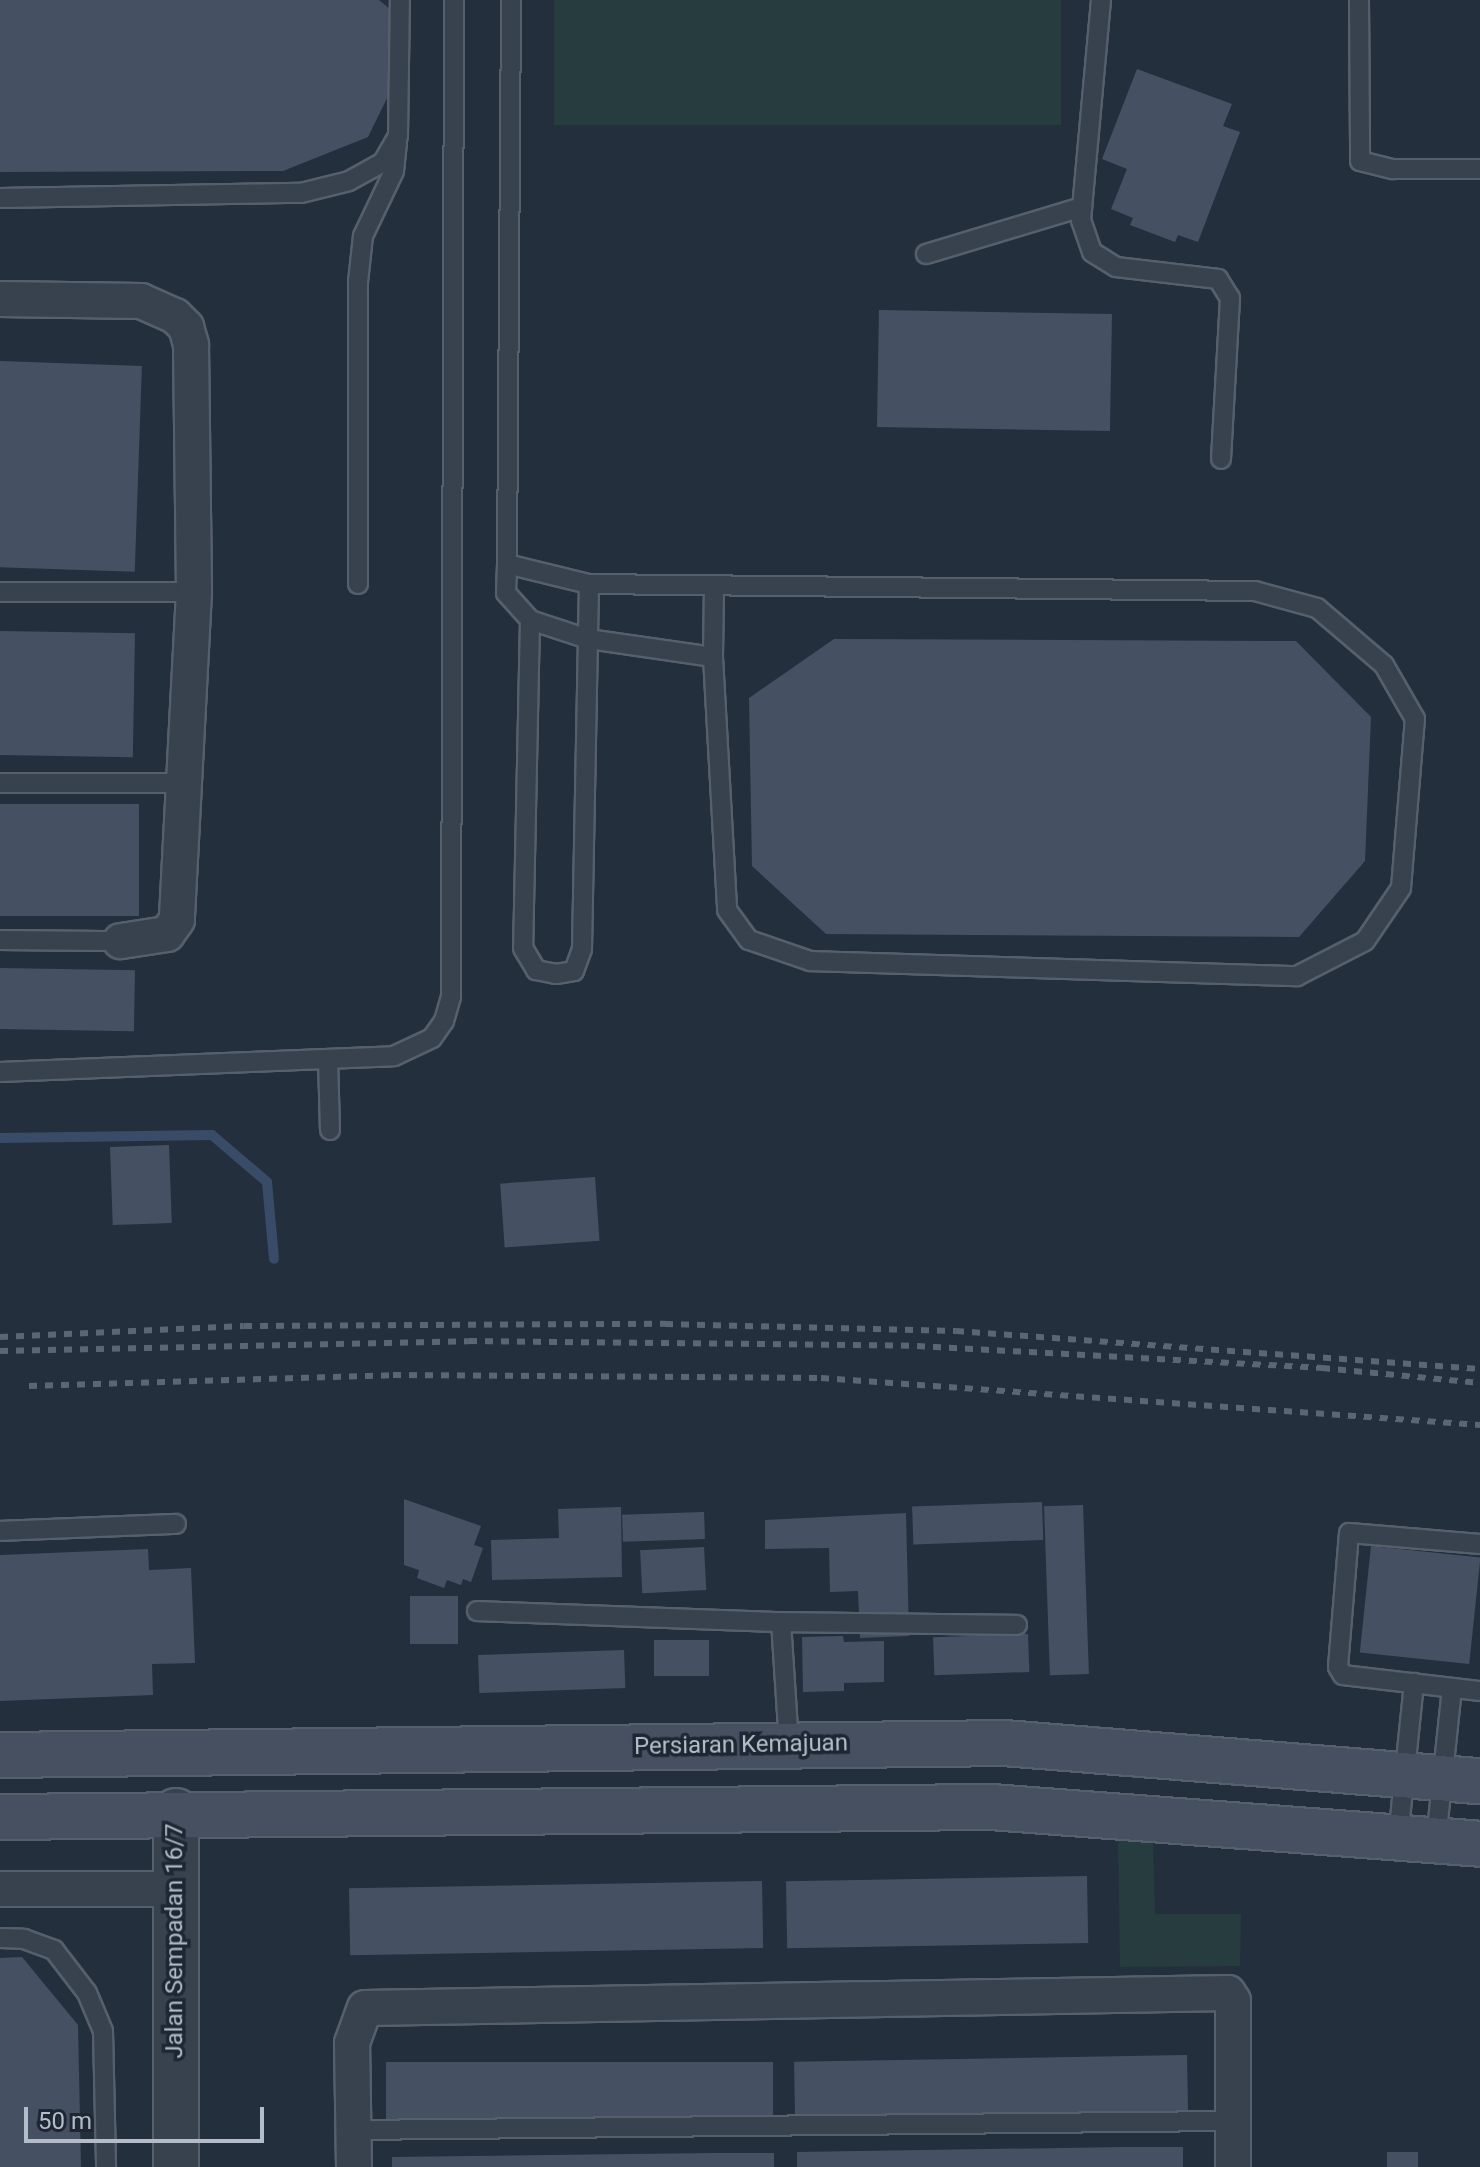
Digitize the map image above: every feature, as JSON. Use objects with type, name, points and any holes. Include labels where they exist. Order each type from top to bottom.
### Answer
[{"type":"main road","name":"Persiaran Kemajuan","points":[[0,1755],[1004,1743],[1442,1777]]},
{"type":"main road","points":[[0,1817],[176,1811],[991,1807],[1480,1844]]},
{"type":"street","points":[[0,299],[141,301],[161,306],[186,327],[191,345],[194,592],[177,920],[167,934],[121,941]]},
{"type":"street","name":"Jalan Sempadan 16/7","points":[[176,1811],[176,2167]]},
{"type":"street","points":[[0,1889],[174,1889]]},
{"type":"street","points":[[354,2167],[352,2043],[365,2008],[1228,1993],[1233,2001],[1233,2167]]},
{"type":"lane","points":[[358,584],[358,282],[363,236],[394,171],[398,136],[400,0]]},
{"type":"lane","points":[[0,1072],[328,1059],[414,1051],[444,1021],[451,997],[454,0]]},
{"type":"lane","points":[[511,0],[506,593],[530,620],[588,639],[713,657]]},
{"type":"lane","points":[[1101,0],[1081,220],[1092,252],[1116,267],[1218,279],[1230,298],[1221,459]]},
{"type":"lane","points":[[1359,0],[1360,161],[1393,169],[1480,169]]},
{"type":"lane","points":[[0,198],[301,193],[349,181],[383,162],[398,136]]},
{"type":"lane","points":[[926,254],[1082,207]]},
{"type":"lane","points":[[507,564],[589,584],[1255,591],[1317,608],[1384,665],[1415,719],[1401,888],[1365,941],[1297,976],[810,961],[749,940],[727,910],[713,657],[714,587]]},
{"type":"lane","points":[[530,620],[523,948],[536,970],[556,974],[574,971],[582,949],[589,584]]},
{"type":"lane","points":[[0,592],[194,592]]},
{"type":"lane","points":[[0,783],[184,783]]},
{"type":"lane","points":[[0,940],[121,941]]},
{"type":"lane","points":[[328,1059],[330,1130]]},
{"type":"lane","points":[[0,1531],[176,1524]]},
{"type":"lane","points":[[1480,1544],[1349,1533],[1338,1667],[1343,1675],[1480,1691]]},
{"type":"lane","points":[[477,1611],[781,1622],[1017,1625]]},
{"type":"lane","points":[[781,1622],[789,1745]]},
{"type":"lane","points":[[1414,1683],[1442,1777],[1417,1839]]},
{"type":"lane","points":[[1417,1839],[1442,1777],[1452,1688]]},
{"type":"lane","points":[[0,1938],[24,1939],[54,1950],[87,1993],[103,2031],[106,2167]]},
{"type":"lane","points":[[353,2130],[1233,2121]]},
{"type":"green space","points":[[554,0],[1061,0],[1061,125],[554,125]]},
{"type":"green space","points":[[1118,1839],[1153,1841],[1155,1914],[1241,1914],[1240,1966],[1120,1967]]},
{"type":"building","points":[[0,0],[379,0],[391,10],[390,92],[368,137],[283,171],[0,172]]},
{"type":"building","points":[[1137,69],[1232,104],[1223,126],[1240,132],[1198,242],[1178,235],[1175,242],[1130,225],[1133,218],[1111,209],[1127,169],[1102,159]]},
{"type":"building","points":[[879,310],[1112,314],[1110,431],[877,427]]},
{"type":"building","points":[[0,361],[142,366],[135,572],[0,567]]},
{"type":"building","points":[[0,631],[135,633],[133,757],[0,755]]},
{"type":"building","points":[[834,639],[1296,641],[1371,717],[1365,861],[1299,937],[826,934],[752,866],[749,698]]},
{"type":"building","points":[[0,804],[139,804],[139,916],[0,916]]},
{"type":"building","points":[[0,968],[135,970],[134,1031],[0,1029]]},
{"type":"building","points":[[169,1145],[172,1223],[113,1225],[110,1147]]},
{"type":"building","points":[[595,1177],[599,1241],[505,1247],[500,1184]]},
{"type":"building","points":[[404,1499],[481,1526],[474,1545],[483,1548],[471,1582],[463,1579],[461,1585],[447,1580],[444,1588],[417,1578],[419,1570],[404,1565]]},
{"type":"building","points":[[1042,1502],[1043,1540],[913,1545],[912,1507]]},
{"type":"building","points":[[1083,1505],[1089,1674],[1050,1675],[1044,1506]]},
{"type":"building","points":[[621,1507],[622,1577],[492,1580],[491,1540],[559,1538],[558,1509]]},
{"type":"building","points":[[704,1512],[705,1539],[623,1542],[622,1515]]},
{"type":"building","points":[[906,1513],[909,1636],[860,1638],[858,1591],[830,1592],[829,1548],[765,1549],[765,1520]]},
{"type":"building","points":[[1371,1546],[1480,1557],[1469,1664],[1360,1652]]},
{"type":"building","points":[[704,1547],[706,1590],[642,1593],[640,1550]]},
{"type":"building","points":[[148,1549],[149,1570],[191,1568],[195,1663],[152,1664],[153,1695],[0,1701],[0,1555]]},
{"type":"building","points":[[410,1596],[458,1596],[458,1644],[410,1644]]},
{"type":"building","points":[[1028,1634],[1029,1672],[934,1675],[933,1637]]},
{"type":"building","points":[[843,1636],[844,1642],[884,1641],[884,1682],[844,1683],[844,1691],[803,1692],[802,1637]]},
{"type":"building","points":[[654,1640],[709,1640],[709,1676],[654,1676]]},
{"type":"building","points":[[624,1650],[625,1688],[479,1693],[478,1655]]},
{"type":"building","points":[[1087,1876],[1088,1943],[787,1948],[786,1881]]},
{"type":"building","points":[[762,1881],[763,1948],[350,1955],[349,1888]]},
{"type":"building","points":[[22,1957],[78,2025],[81,2167],[0,2167],[0,1958]]},
{"type":"building","points":[[1187,2055],[1188,2119],[795,2126],[794,2062]]},
{"type":"building","points":[[386,2062],[773,2062],[773,2125],[386,2125]]},
{"type":"building","points":[[1183,2147],[1183,2167],[797,2167],[797,2152]]},
{"type":"building","points":[[1387,2152],[1418,2152],[1418,2167],[1387,2167]]},
{"type":"building","points":[[774,2153],[774,2167],[392,2167],[392,2157]]},
{"type":"waterway","points":[[0,1138],[212,1135],[267,1182],[274,1259]]},
{"type":"railway","points":[[0,1337],[244,1326],[665,1324],[956,1331],[1480,1369]]},
{"type":"railway","points":[[0,1351],[469,1341],[917,1346],[1322,1368],[1480,1383]]},
{"type":"railway","points":[[29,1386],[393,1375],[821,1378],[1480,1425]]}]
